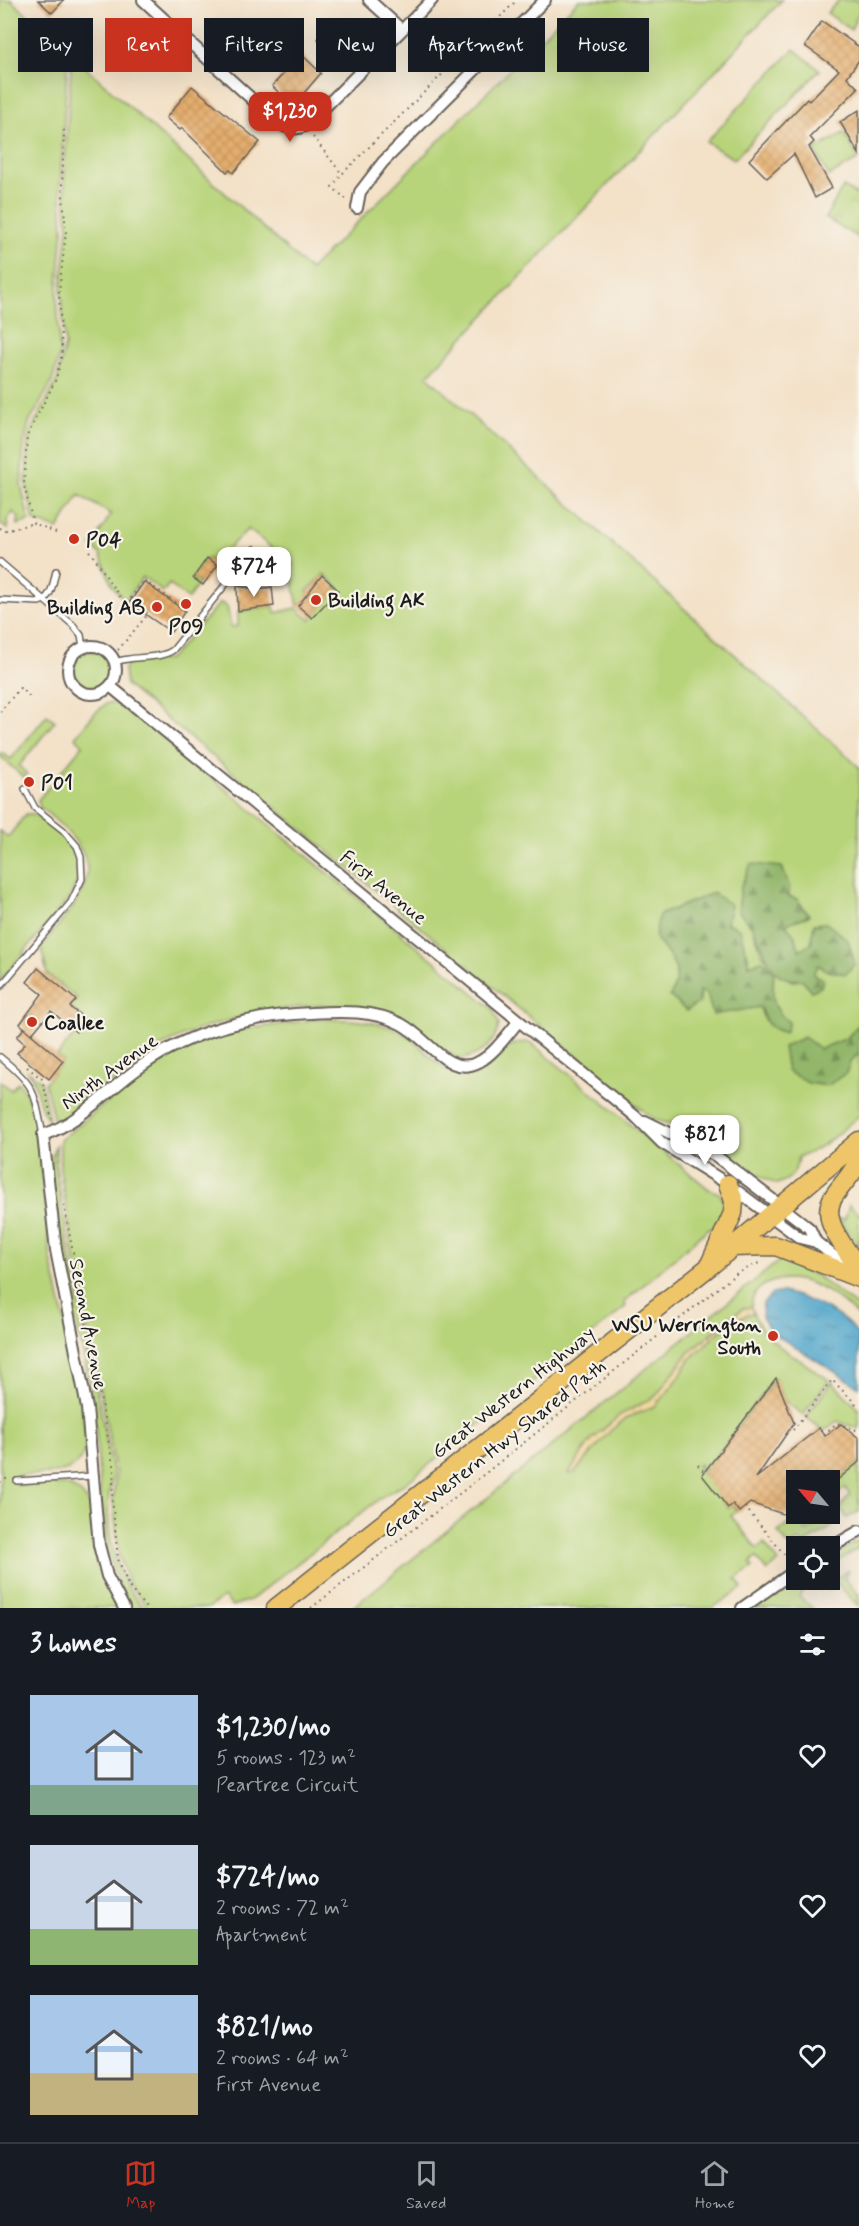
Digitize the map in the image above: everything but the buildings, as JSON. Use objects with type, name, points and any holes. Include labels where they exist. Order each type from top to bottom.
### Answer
[{"type":"highway","name":"Great Western Highway","points":[[276,1608],[710,1266],[859,1141]]},
{"type":"highway","points":[[859,1158],[855,1170],[834,1196],[828,1210],[832,1227],[852,1255],[859,1270]]},
{"type":"highway","points":[[710,1266],[733,1213],[734,1201],[728,1184]]},
{"type":"highway","points":[[732,1247],[776,1246],[859,1277]]},
{"type":"street","points":[[143,0],[266,113],[288,129],[299,129],[307,125],[432,0]]},
{"type":"street","points":[[369,0],[402,30]]},
{"type":"street","points":[[357,208],[360,192],[383,162],[545,0]]},
{"type":"street","points":[[83,647],[100,647],[114,660],[116,675],[110,686],[99,693],[87,694],[71,684],[67,673],[68,662],[74,653],[83,647]]},
{"type":"street","name":"First Avenue","points":[[110,686],[635,1116],[662,1143],[728,1184],[810,1229],[816,1242],[859,1277]]},
{"type":"street","name":"Ninth Avenue","points":[[43,1135],[71,1121],[144,1064],[173,1048],[221,1028],[311,1012],[365,1014],[399,1023],[443,1058],[455,1065],[468,1066],[480,1062],[491,1053],[519,1021]]},
{"type":"street","name":"First Avenue","points":[[635,1116],[716,1156],[776,1211]]},
{"type":"street","name":"Second Avenue","points":[[43,1135],[54,1241],[85,1391],[102,1563],[124,1608]]},
{"type":"street","points":[[840,1542],[859,1531]]},
{"type":"street","points":[[742,1608],[786,1573]]},
{"type":"lane","points":[[114,660],[167,654],[173,650],[254,549]]},
{"type":"lane","points":[[0,562],[78,630],[83,647]]},
{"type":"lane","points":[[0,600],[39,602],[45,600],[50,594],[56,571]]},
{"type":"lane","points":[[0,987],[71,902],[82,879],[81,857],[77,846],[63,830],[35,808],[25,789]]},
{"type":"lane","name":"Second Avenue","points":[[0,1057],[26,1079],[32,1088],[43,1135]]},
{"type":"lane","points":[[16,1481],[94,1476]]},
{"type":"path","points":[[335,189],[332,187],[342,174],[517,0]]},
{"type":"path","points":[[33,523],[24,485],[27,436],[56,379],[62,354],[59,292],[66,232],[62,185],[64,130]]},
{"type":"path","points":[[314,137],[342,174]]},
{"type":"path","points":[[0,528],[6,531],[33,523],[56,532]]},
{"type":"path","points":[[89,551],[101,563],[110,586],[127,604],[143,580],[178,604]]},
{"type":"path","points":[[114,660],[148,614],[129,601]]},
{"type":"path","points":[[0,712],[20,688],[29,696],[27,698]]},
{"type":"path","name":"Great Western Hwy Shared Path","points":[[310,1608],[463,1491],[736,1274],[764,1261]]},
{"type":"path","points":[[793,1430],[832,1380],[859,1407]]},
{"type":"path","points":[[824,1434],[837,1423],[859,1431]]},
{"type":"path","points":[[698,1465],[704,1472]]},
{"type":"path","points":[[745,1507],[786,1557]]},
{"type":"green space","points":[[0,0],[11,0],[31,18],[18,18],[18,72],[67,72],[60,186],[63,229],[57,295],[60,353],[52,382],[29,423],[24,442],[21,484],[29,521],[17,525],[19,518],[13,512],[7,520],[8,529],[1,525]]},
{"type":"green space","points":[[579,0],[782,0],[427,376],[859,767],[859,1024],[847,1038],[820,1050],[846,1073],[850,1062],[859,1053],[859,1116],[823,1145],[798,1157],[794,1171],[786,1180],[777,1184],[766,1179],[697,1131],[652,1118],[126,685],[124,669],[128,663],[166,660],[220,603],[227,606],[231,627],[238,626],[238,611],[274,606],[275,613],[296,608],[310,620],[339,588],[324,574],[307,591],[310,594],[298,606],[290,567],[292,564],[248,529],[214,562],[207,558],[193,578],[199,583],[188,599],[169,584],[163,592],[143,577],[125,601],[112,585],[100,554],[92,546],[111,514],[79,495],[58,529],[34,521],[26,484],[28,439],[57,381],[65,345],[61,290],[68,228],[64,180],[71,72],[91,72],[310,270],[507,72],[545,72],[545,34],[557,22],[557,72],[649,72],[649,18],[561,18]],"holes":[[[713,893],[727,923],[747,952],[750,966],[773,973],[772,994],[777,1013],[764,1020],[760,1007],[677,985],[676,965],[659,915]],[[809,916],[785,924],[796,938],[799,950],[811,944],[828,971],[818,965],[808,977],[792,981],[762,954],[754,931]]]},
{"type":"green space","points":[[839,0],[859,0],[859,11],[851,30],[827,13]]},
{"type":"green space","points":[[794,49],[820,70],[734,159],[706,142]]},
{"type":"green space","points":[[844,133],[859,159],[829,176],[814,150]]},
{"type":"green space","points":[[843,187],[859,196],[859,238],[825,218]]},
{"type":"green space","points":[[92,651],[104,657],[110,669],[104,681],[92,687],[80,681],[74,669],[80,657]]},
{"type":"green space","points":[[107,703],[120,704],[127,708],[493,1009],[499,1024],[495,1037],[487,1048],[462,1059],[452,1055],[406,1022],[385,1012],[361,1007],[333,1005],[269,1011],[207,1027],[159,1048],[75,1112],[61,1120],[54,1121],[45,1083],[63,1061],[57,1056],[86,1020],[70,1007],[77,998],[47,974],[41,947],[73,907],[83,890],[87,875],[86,860],[78,844],[40,807],[38,800],[83,745],[75,737],[95,713]]},
{"type":"green space","points":[[47,715],[55,721],[19,766],[27,774],[24,778],[0,756],[2,753],[11,759]]},
{"type":"green space","points":[[26,814],[34,814],[69,842],[77,860],[78,879],[70,897],[0,981],[0,831],[8,837]]},
{"type":"green space","points":[[751,864],[782,867],[790,888],[787,896],[797,899],[809,915],[786,924],[796,938],[799,950],[811,944],[814,924],[826,923],[848,940],[855,963],[846,974],[828,971],[818,965],[813,974],[823,979],[821,987],[811,991],[803,980],[782,977],[775,972],[754,930],[738,911],[741,886]]},
{"type":"green space","points":[[713,893],[731,905],[727,923],[740,929],[749,965],[763,960],[774,973],[775,1006],[789,1022],[785,1033],[768,1024],[760,1007],[713,1015],[707,994],[699,991],[700,1002],[686,1011],[670,996],[676,972],[671,958],[655,937],[659,915]]},
{"type":"green space","points":[[320,1019],[364,1021],[385,1025],[412,1039],[447,1070],[465,1075],[484,1070],[512,1045],[521,1042],[531,1043],[709,1189],[719,1193],[726,1205],[720,1224],[708,1229],[624,1302],[626,1306],[606,1323],[406,1483],[383,1496],[252,1599],[232,1606],[224,1597],[209,1608],[148,1608],[129,1584],[119,1556],[113,1501],[116,1473],[75,1261],[60,1169],[60,1140],[142,1074],[175,1054],[208,1039],[239,1030]]},
{"type":"green space","points":[[859,1024],[859,1053],[850,1062],[846,1073],[827,1086],[808,1083],[787,1071],[783,1047],[804,1037],[820,1049],[847,1038]]},
{"type":"green space","points":[[27,1070],[41,1081],[49,1120],[42,1109],[34,1082]]},
{"type":"green space","points":[[0,1081],[11,1090],[18,1082],[33,1114],[38,1138],[51,1259],[79,1392],[85,1442],[83,1455],[71,1468],[54,1473],[17,1475],[17,1485],[59,1484],[77,1490],[84,1497],[90,1507],[97,1566],[118,1608],[0,1608]]},
{"type":"green space","points":[[56,1145],[56,1169],[69,1250],[113,1475],[108,1508],[111,1539],[126,1584],[144,1608],[131,1608],[110,1560],[105,1535],[93,1404],[52,1192],[51,1165]]},
{"type":"green space","points":[[849,1205],[859,1213],[859,1247],[839,1219],[845,1219]]},
{"type":"green space","name":"WSU Werrington South","points":[[780,1260],[815,1275],[859,1308],[859,1318],[830,1293],[806,1282],[794,1279],[765,1285],[756,1292],[751,1307],[743,1308],[689,1352],[655,1397],[608,1425],[592,1439],[574,1473],[611,1430],[625,1419],[655,1406],[675,1383],[691,1358],[719,1332],[753,1313],[763,1331],[779,1346],[829,1380],[803,1415],[785,1401],[775,1378],[705,1471],[699,1464],[697,1467],[728,1508],[732,1504],[737,1510],[731,1516],[757,1549],[764,1543],[779,1562],[767,1571],[756,1557],[750,1563],[753,1567],[736,1579],[742,1588],[712,1608],[352,1608]]},
{"type":"green space","points":[[832,1382],[859,1409],[859,1429],[837,1421],[824,1431],[806,1417]]},
{"type":"green space","points":[[859,1462],[859,1512],[847,1518],[840,1507],[850,1495],[845,1488],[840,1492],[840,1478]]},
{"type":"green space","points":[[788,1524],[801,1524],[807,1531],[816,1524],[831,1524],[832,1527],[818,1536],[786,1536],[786,1542],[778,1532]]},
{"type":"green space","points":[[859,1540],[859,1548],[840,1560],[840,1551]]},
{"type":"green space","points":[[849,1570],[844,1578],[859,1595],[859,1607],[840,1586],[840,1576]]},
{"type":"green space","points":[[786,1586],[786,1590],[804,1590],[799,1597],[813,1608],[756,1608]]},
{"type":"sand","points":[[751,1307],[753,1313],[719,1332],[691,1358],[675,1383],[655,1406],[625,1419],[611,1430],[574,1473],[568,1474],[592,1439],[620,1415],[655,1397],[689,1352],[744,1308]]},
{"type":"water","points":[[783,1292],[825,1308],[853,1328],[858,1336],[859,1387],[771,1332],[762,1317],[763,1303],[772,1294]]},
{"type":"place","name":"P04","points":[[74,539]]},
{"type":"place","name":"Building AK","points":[[316,600]]},
{"type":"place","name":"P09","points":[[186,604]]},
{"type":"place","name":"Building AB","points":[[157,607]]},
{"type":"place","name":"P01","points":[[29,782]]},
{"type":"place","name":"Coallee","points":[[32,1022]]},
{"type":"place","name":"WSU Werrington South","points":[[773,1336]]}]
